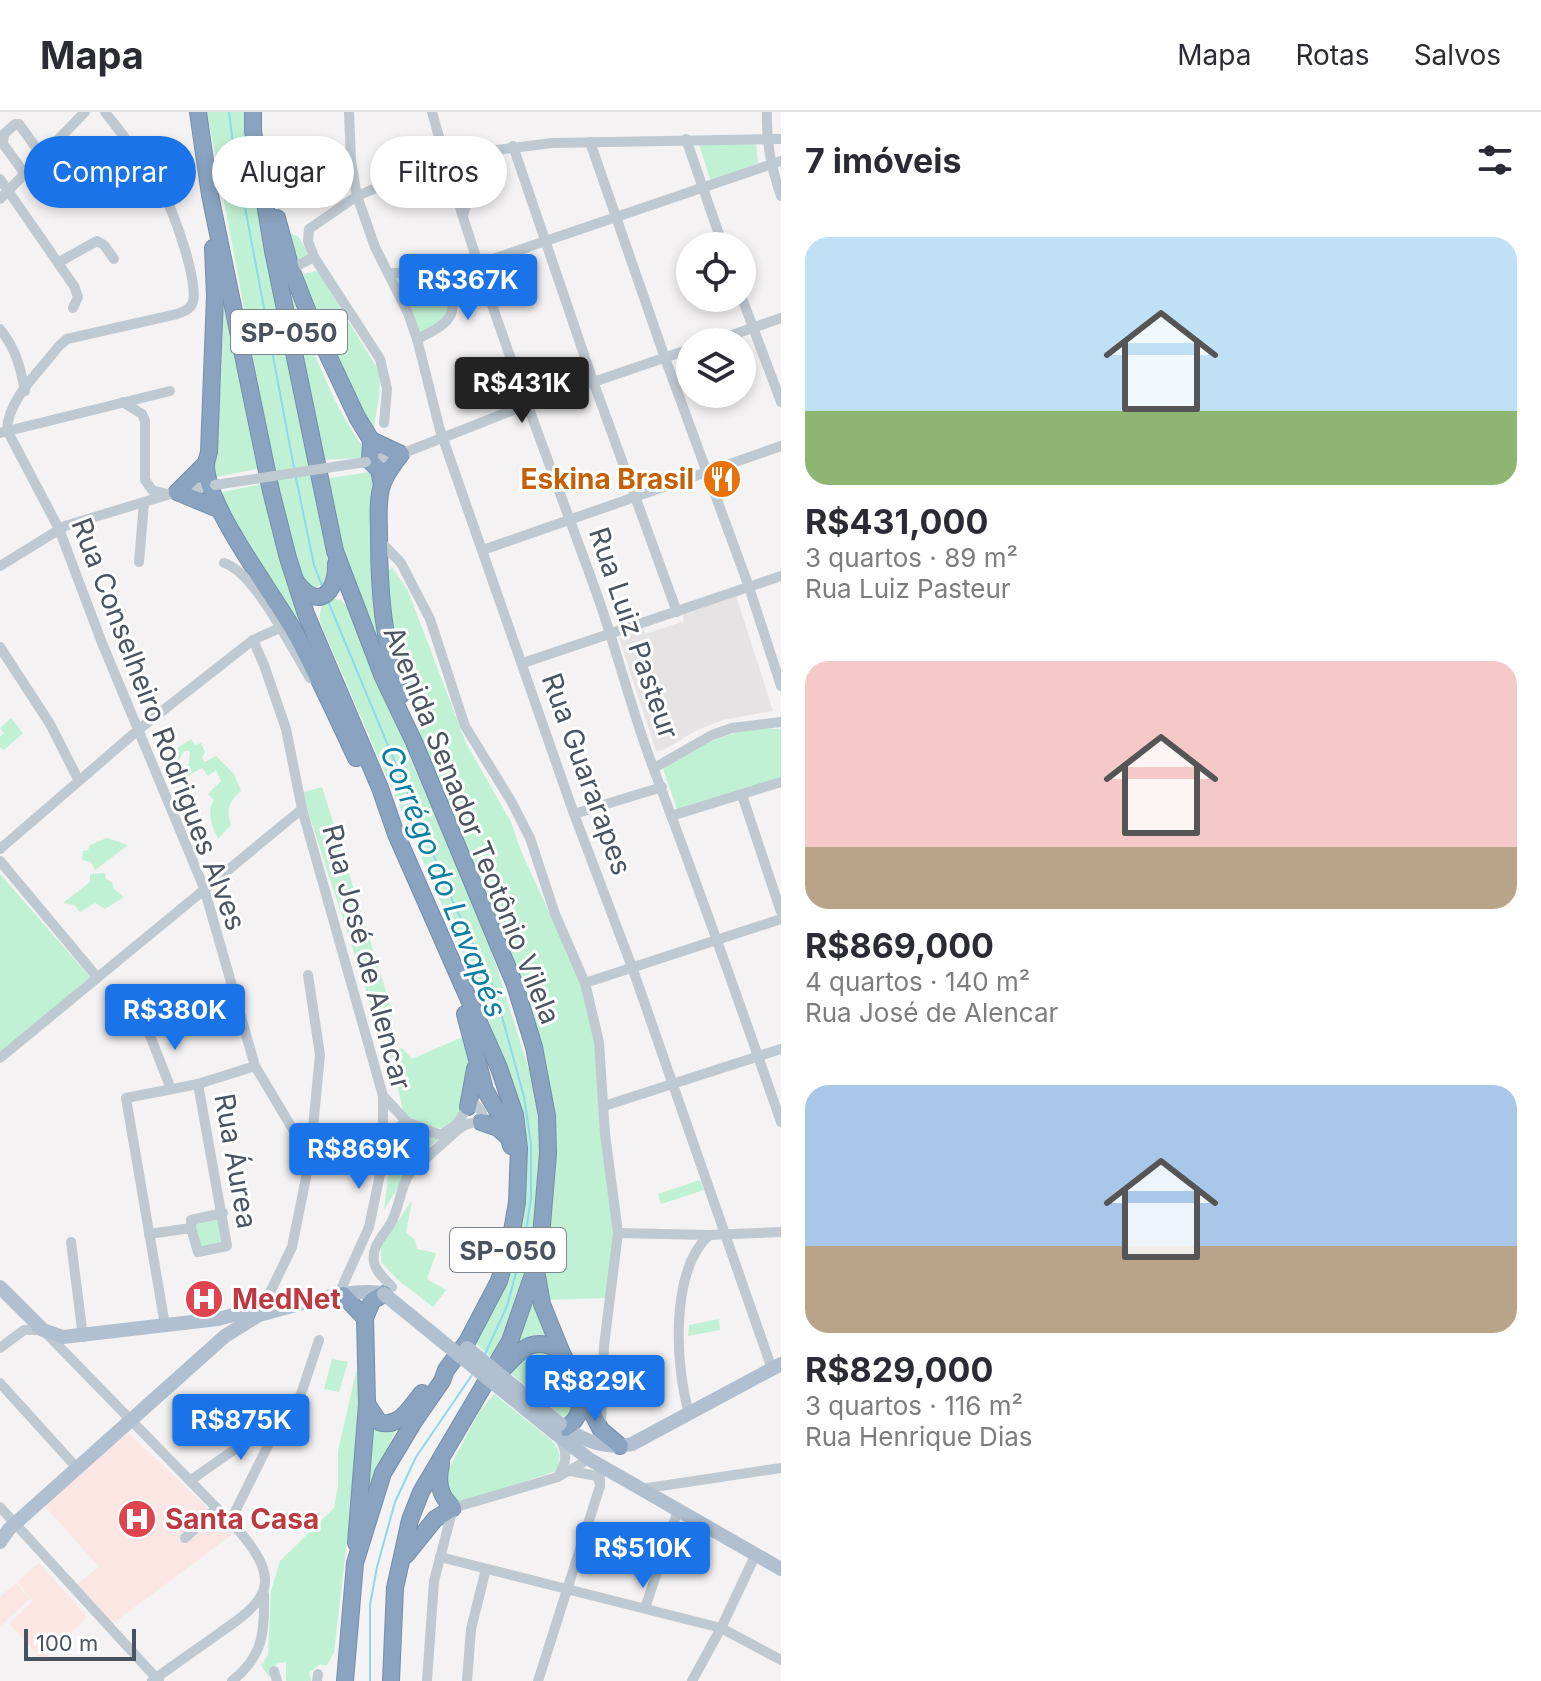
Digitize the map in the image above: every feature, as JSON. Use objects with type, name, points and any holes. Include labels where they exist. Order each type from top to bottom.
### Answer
[{"type":"highway","name":"SP-050","points":[[198,112],[210,195],[271,491],[294,579],[396,834],[499,1068],[515,1115],[519,1148],[519,1176],[510,1243],[499,1281],[467,1342],[446,1370],[383,1473],[355,1563],[345,1681]]},
{"type":"highway","name":"Avenida Senador Teotônio Vilela","points":[[253,112],[254,136]]},
{"type":"highway","points":[[210,195],[215,296],[212,420],[206,476],[213,485],[218,509],[288,621],[396,834]]},
{"type":"highway","name":"Avenida Senador Teotônio Vilela","points":[[266,208],[335,551],[383,677],[414,742],[515,985],[540,1070],[547,1116],[548,1153],[536,1266],[514,1331],[484,1388],[421,1492],[410,1520],[395,1588],[391,1681]]},
{"type":"highway","points":[[275,208],[291,269],[333,367],[371,440],[368,461],[379,470],[382,485],[378,564],[381,613],[387,650],[414,742]]},
{"type":"highway","points":[[371,440],[401,454],[382,485]]},
{"type":"highway","points":[[206,463],[173,494],[218,509]]},
{"type":"highway","points":[[294,579],[306,594],[313,597],[331,590],[336,579],[335,551]]},
{"type":"highway","points":[[442,940],[444,960],[475,1048],[485,1090],[505,1124],[519,1176]]},
{"type":"highway","points":[[468,1107],[474,1081],[475,1048]]},
{"type":"highway","points":[[481,1122],[498,1128],[508,1137]]},
{"type":"highway","points":[[536,1266],[542,1304],[561,1351],[601,1430],[620,1446]]},
{"type":"highway","points":[[355,1563],[367,1404],[365,1318],[372,1301],[388,1290]]},
{"type":"highway","points":[[342,1291],[365,1318]]},
{"type":"highway","points":[[484,1388],[531,1344],[547,1342],[561,1351]]},
{"type":"highway","points":[[367,1404],[379,1422],[394,1423],[432,1380],[446,1370]]},
{"type":"highway","points":[[560,1428],[575,1421],[579,1413],[581,1403],[576,1381]]},
{"type":"highway","points":[[400,1564],[435,1519],[453,1508],[440,1491],[438,1478],[442,1458]]},
{"type":"main road","points":[[0,1287],[43,1330],[63,1337],[218,1319],[342,1291],[388,1290],[560,1428],[595,1462],[781,1569]]},
{"type":"main road","points":[[6,1533],[225,1336],[259,1315],[342,1291]]},
{"type":"main road","points":[[218,1319],[228,1327],[225,1336]]},
{"type":"main road","points":[[560,1428],[598,1445],[632,1444],[777,1367]]},
{"type":"street","points":[[62,136],[85,112]]},
{"type":"street","points":[[4,431],[10,413],[25,391],[67,339],[177,314],[188,309],[194,295],[170,208],[154,179],[105,112]]},
{"type":"street","name":"Rua Guararapes","points":[[349,112],[351,161],[357,196],[375,247],[417,339],[444,437],[574,814],[632,967],[725,1234],[777,1367]]},
{"type":"street","name":"Rua Luiz Pasteur","points":[[432,112],[439,136]]},
{"type":"street","points":[[767,112],[766,138],[775,162],[781,196]]},
{"type":"street","points":[[24,173],[3,144],[4,134],[15,124],[19,124],[28,136]]},
{"type":"street","points":[[686,139],[718,232]]},
{"type":"street","points":[[507,147],[686,139],[781,139]]},
{"type":"street","points":[[590,142],[749,587],[781,686]]},
{"type":"street","points":[[513,146],[593,381],[677,612]]},
{"type":"street","points":[[388,273],[447,273],[618,218],[775,162]]},
{"type":"street","points":[[4,195],[24,175]]},
{"type":"street","points":[[0,179],[4,195],[59,262],[76,289],[77,300],[73,308]]},
{"type":"street","points":[[370,191],[357,196],[307,232],[314,257],[380,359],[387,389],[384,423]]},
{"type":"street","name":"Rua Luiz Pasteur","points":[[460,208],[526,405],[612,633],[654,768],[719,941],[781,1122]]},
{"type":"street","points":[[463,217],[466,208]]},
{"type":"street","points":[[59,262],[97,241],[114,259]]},
{"type":"street","points":[[291,269],[314,257]]},
{"type":"street","points":[[417,339],[445,325],[451,317],[454,304],[447,273]]},
{"type":"street","points":[[747,312],[753,328],[781,318]]},
{"type":"street","points":[[0,329],[15,348],[25,391]]},
{"type":"street","points":[[756,336],[781,402]]},
{"type":"street","points":[[0,566],[59,529],[118,509],[213,485],[401,454],[526,405],[676,354]]},
{"type":"street","points":[[4,431],[170,391]]},
{"type":"street","points":[[118,509],[140,495],[145,480],[147,435],[142,414],[143,396]]},
{"type":"street","points":[[123,402],[142,414]]},
{"type":"street","name":"Rua Conselheiro Rodrigues Alves","points":[[4,431],[59,529],[204,888],[255,1066],[310,1158]]},
{"type":"street","points":[[483,550],[781,446]]},
{"type":"street","points":[[145,480],[152,490],[173,494]]},
{"type":"street","points":[[139,562],[144,503]]},
{"type":"street","points":[[379,540],[396,556],[439,640],[465,726],[530,838],[555,914],[585,983],[599,1042],[606,1146],[618,1233],[604,1346],[601,1430]]},
{"type":"street","points":[[378,564],[396,556]]},
{"type":"street","points":[[224,563],[241,572],[282,627],[312,681],[327,698]]},
{"type":"street","points":[[523,663],[781,576]]},
{"type":"street","points":[[0,849],[138,730],[253,640],[282,627]]},
{"type":"street","name":"Rua José de Alencar","points":[[253,640],[283,719],[302,809],[383,1096],[383,1160],[369,1227],[342,1291]]},
{"type":"street","points":[[0,647],[50,724],[79,781]]},
{"type":"street","points":[[654,768],[712,735],[732,728],[781,722]]},
{"type":"street","points":[[671,816],[781,782]]},
{"type":"street","points":[[574,814],[662,787]]},
{"type":"street","points":[[742,795],[781,912]]},
{"type":"street","points":[[0,1058],[302,809]]},
{"type":"street","points":[[0,861],[97,977]]},
{"type":"street","points":[[585,983],[781,919]]},
{"type":"street","points":[[263,1307],[292,1247],[310,1158],[320,1055],[308,975]]},
{"type":"street","points":[[147,1028],[171,1089]]},
{"type":"street","points":[[604,1106],[781,1049]]},
{"type":"street","points":[[165,1325],[126,1098],[198,1084],[255,1066]]},
{"type":"street","name":"Rua Áurea","points":[[191,1228],[199,1253],[227,1246],[198,1084]]},
{"type":"street","points":[[383,1096],[407,1122],[441,1135],[456,1125],[468,1107],[479,1108],[482,1112],[481,1122],[460,1127],[410,1173],[393,1218],[374,1254],[374,1264],[388,1290]]},
{"type":"street","points":[[385,1135],[407,1122]]},
{"type":"street","points":[[149,1234],[191,1228],[191,1220],[223,1213]]},
{"type":"street","points":[[369,1227],[371,1234],[379,1241]]},
{"type":"street","points":[[618,1233],[709,1235],[781,1232]]},
{"type":"street","points":[[689,1413],[680,1366],[680,1321],[690,1265],[709,1235]]},
{"type":"street","points":[[71,1242],[83,1337]]},
{"type":"street","points":[[0,1348],[24,1330],[43,1330],[191,1480],[254,1549],[263,1566],[264,1633],[249,1667],[232,1681]]},
{"type":"street","points":[[191,1480],[297,1403],[319,1340]]},
{"type":"street","points":[[0,1383],[77,1468]]},
{"type":"street","points":[[230,1522],[282,1416]]},
{"type":"street","points":[[558,1477],[566,1457],[560,1428]]},
{"type":"street","points":[[427,1681],[432,1595],[453,1508],[558,1477],[595,1462],[600,1486],[538,1681]]},
{"type":"street","points":[[641,1489],[781,1468]]},
{"type":"street","points":[[571,1471],[597,1476],[600,1486]]},
{"type":"street","points":[[600,1486],[616,1474]]},
{"type":"street","points":[[0,1507],[6,1533],[156,1680],[246,1614],[257,1604],[263,1589]]},
{"type":"street","points":[[185,1538],[217,1508]]},
{"type":"street","points":[[645,1608],[678,1510]]},
{"type":"street","points":[[689,1681],[721,1628],[755,1556]]},
{"type":"street","points":[[440,1557],[721,1628],[781,1660]]},
{"type":"street","points":[[467,1681],[471,1629],[486,1569]]},
{"type":"shaded area","points":[[736,596],[773,711],[723,720],[697,730],[664,750],[656,751],[619,638],[643,629],[646,634],[684,621],[682,614]]},
{"type":"shaded area","name":"Santa Casa","points":[[128,1433],[234,1533],[112,1624],[76,1585],[99,1567],[43,1504]]},
{"type":"shaded area","points":[[39,1563],[87,1617],[43,1661],[9,1623],[33,1601],[17,1582]]},
{"type":"shaded area","points":[[16,1583],[30,1599],[0,1626],[0,1597]]},
{"type":"green space","points":[[207,112],[247,112],[252,136],[212,136],[212,138]]},
{"type":"green space","points":[[698,141],[756,141],[758,163],[711,182]]},
{"type":"green space","points":[[225,208],[266,208],[339,585],[319,586],[303,599],[278,488]]},
{"type":"green space","points":[[285,232],[298,236],[307,256],[295,261]]},
{"type":"green space","points":[[224,268],[262,468],[216,477],[211,465],[216,450],[222,369]]},
{"type":"green space","points":[[315,271],[377,368],[380,385],[374,438],[301,278],[303,274]]},
{"type":"green space","points":[[397,277],[446,279],[453,312],[420,336]]},
{"type":"green space","points":[[290,293],[332,395],[366,451],[362,458],[318,460]]},
{"type":"green space","points":[[370,472],[375,485],[371,509],[373,583],[383,663],[354,593],[323,479]]},
{"type":"green space","points":[[265,483],[350,726],[220,499],[219,493]]},
{"type":"green space","points":[[392,567],[408,591],[466,743],[511,822],[521,851],[582,984],[597,1043],[615,1234],[606,1298],[548,1300],[540,1270],[543,1081],[425,751],[390,624],[386,573]]},
{"type":"green space","points":[[333,599],[341,600],[351,611],[414,767],[483,924],[533,1082],[542,1153],[531,1264],[515,1310],[491,1358],[475,1342],[521,1201],[512,1087],[476,984],[320,622],[322,608]]},
{"type":"green space","points":[[11,718],[23,733],[4,750],[0,747],[0,736],[4,733],[0,728]]},
{"type":"green space","points":[[765,728],[781,729],[781,777],[678,812],[663,769],[669,763],[709,742],[736,733]]},
{"type":"green space","points":[[191,739],[195,745],[201,743],[205,762],[216,756],[234,774],[241,791],[230,806],[231,825],[218,839],[210,815],[214,800],[208,794],[221,781],[216,770],[208,776],[202,768],[184,778],[179,772],[189,763],[190,751],[184,751],[177,764],[171,761],[171,752]]},
{"type":"green space","points":[[322,787],[393,1014],[378,1027],[305,802],[304,792]]},
{"type":"green space","points":[[107,838],[128,845],[95,870],[91,862],[82,860],[83,851]]},
{"type":"green space","points":[[105,873],[106,879],[124,897],[105,909],[95,903],[80,912],[74,905],[63,903],[90,882],[90,874]]},
{"type":"green space","points":[[0,874],[90,977],[0,1054]]},
{"type":"green space","points":[[467,1035],[467,1089],[458,1116],[451,1125],[441,1128],[404,1116],[390,1052],[402,1048],[412,1059]]},
{"type":"green space","points":[[410,1126],[440,1138],[417,1157],[384,1210],[393,1153],[397,1142]]},
{"type":"green space","points":[[700,1180],[704,1190],[661,1204],[658,1194]]},
{"type":"green space","points":[[412,1200],[406,1233],[415,1240],[417,1249],[436,1253],[427,1279],[446,1290],[433,1307],[398,1280],[381,1262],[381,1246]]},
{"type":"green space","points":[[219,1217],[224,1245],[200,1250],[194,1222]]},
{"type":"green space","points":[[532,1290],[553,1338],[535,1335],[516,1347]]},
{"type":"green space","points":[[719,1319],[720,1330],[688,1336],[689,1325]]},
{"type":"green space","points":[[544,1348],[556,1353],[572,1388],[577,1410],[569,1417],[562,1416],[509,1372],[527,1354]]},
{"type":"green space","points":[[332,1359],[348,1362],[339,1392],[324,1389]]},
{"type":"green space","points":[[360,1370],[353,1491],[334,1653],[326,1666],[320,1664],[309,1673],[311,1681],[286,1681],[286,1662],[276,1664],[269,1677],[261,1665],[268,1655],[271,1591],[280,1561],[334,1508],[338,1486],[338,1451],[356,1372]]},
{"type":"green space","points":[[494,1394],[551,1440],[559,1455],[556,1471],[463,1502],[452,1499],[445,1476],[479,1412]]},
{"type":"green space","points":[[371,1416],[382,1430],[396,1430],[369,1488]]},
{"type":"waterway","name":"Corrégo do Lavapés","points":[[229,112],[294,468]]},
{"type":"waterway","name":"Corrégo do Lavapés","points":[[296,478],[314,565],[323,588]]},
{"type":"waterway","name":"Corrégo do Lavapés","points":[[328,601],[453,902],[495,991],[524,1097],[531,1144],[531,1198],[524,1244],[507,1306],[484,1356]]},
{"type":"waterway","name":"Corrégo do Lavapés","points":[[370,1681],[370,1605],[395,1502],[416,1457],[472,1375]]},
{"type":"place","name":"Eskina Brasil","points":[[722,479]]},
{"type":"place","name":"MedNet","points":[[204,1299]]},
{"type":"place","name":"Santa Casa","points":[[137,1519]]}]
